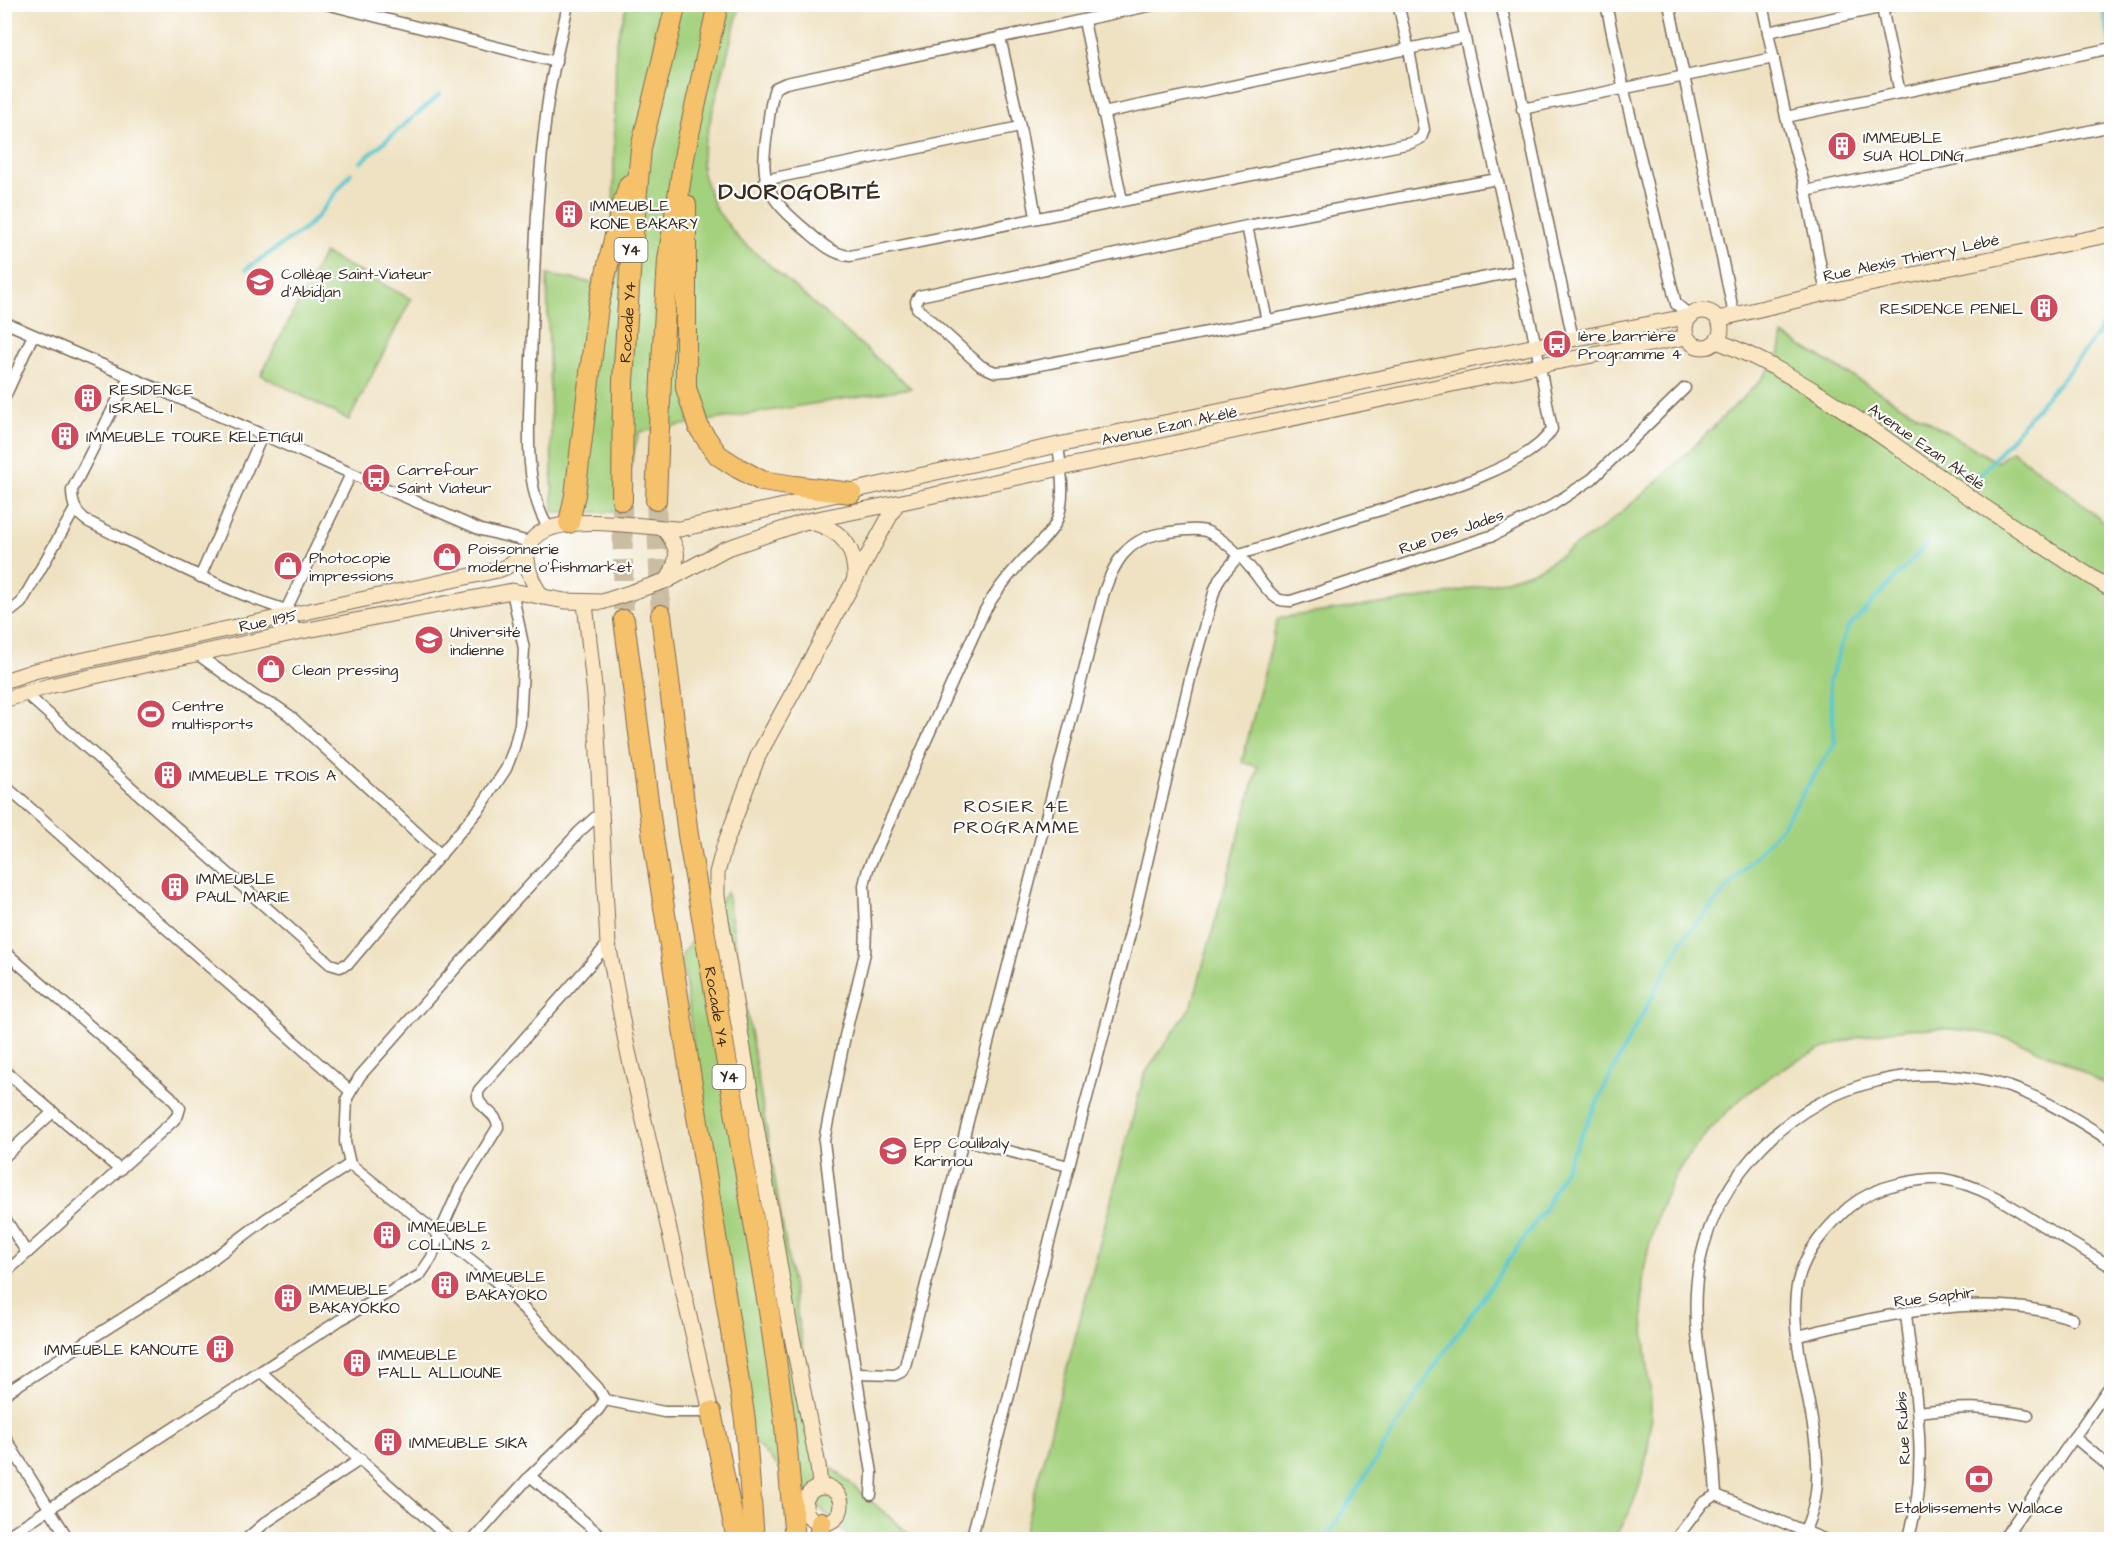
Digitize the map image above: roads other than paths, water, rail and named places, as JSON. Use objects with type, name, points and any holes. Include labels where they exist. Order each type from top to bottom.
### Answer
[{"type":"highway","name":"Rocade Y4","points":[[622,500],[623,381],[641,148],[676,4]]},
{"type":"highway","name":"Y4","points":[[656,500],[660,379],[668,260],[685,152],[718,4]]},
{"type":"highway","points":[[568,523],[575,495],[598,307],[621,210],[641,148]]},
{"type":"highway","points":[[685,152],[686,387],[699,428],[718,455],[762,480],[851,493]]},
{"type":"highway","name":"Rocade Y4","points":[[661,615],[688,835],[769,1311],[784,1415],[795,1539]]},
{"type":"highway","name":"Y4","points":[[624,620],[653,838],[745,1420],[754,1539]]},
{"type":"highway","points":[[711,1412],[737,1539]]},
{"type":"main road","name":"Rue Alexis Thierry Lébé","points":[[1718,319],[1826,293],[2112,234]]},
{"type":"main road","points":[[1701,311],[1718,319],[1721,329],[1717,341],[1707,347],[1695,345],[1687,337],[1685,325],[1691,316],[1701,311]]},
{"type":"main road","name":"Avenue Ezan Akélé","points":[[664,529],[680,529],[1058,446],[1691,316]]},
{"type":"main road","name":"Avenue Ezan Akélé","points":[[668,580],[724,549],[807,521],[897,504],[1540,364],[1687,337]]},
{"type":"main road","name":"Avenue Ezan Akélé","points":[[1717,341],[1744,351],[1782,370],[1818,392],[1983,507],[2112,590]]},
{"type":"main road","points":[[820,1487],[818,1465],[789,1322],[717,896],[717,873],[724,847],[758,756],[897,504]]},
{"type":"main road","points":[[807,521],[826,526],[841,536],[850,548],[855,566],[855,580]]},
{"type":"main road","name":"Rue I195","points":[[4,681],[34,671],[288,613],[498,570],[506,567],[548,527],[568,523],[619,524],[664,529]]},
{"type":"main road","points":[[664,529],[675,543],[677,553],[676,565],[668,580]]},
{"type":"main road","points":[[529,547],[528,568],[532,581],[542,597]]},
{"type":"main road","name":"Rue I195","points":[[4,700],[25,693],[297,632],[513,591],[585,603],[602,602],[668,580]]},
{"type":"main road","points":[[585,603],[595,696],[599,814],[608,944],[627,1047],[711,1412]]},
{"type":"main road","points":[[820,1487],[832,1489],[841,1504],[837,1516],[827,1522],[820,1531],[806,1508],[807,1497],[820,1487]]},
{"type":"street","points":[[326,4],[556,62]]},
{"type":"street","points":[[548,527],[540,515],[534,495],[529,437],[537,209],[549,92],[568,4]]},
{"type":"street","points":[[1158,4],[786,83],[776,88],[772,98],[763,158],[765,180],[776,201],[801,226],[827,248],[839,255],[850,256],[1417,141],[1424,130],[1398,4]]},
{"type":"street","points":[[971,1539],[1132,926],[1192,670],[1220,578],[1240,554],[1473,480],[1530,451],[1546,440],[1552,429],[1536,346],[1457,4]]},
{"type":"street","points":[[1501,4],[1573,339]]},
{"type":"street","points":[[1606,4],[1624,90],[1676,304],[1691,316]]},
{"type":"street","points":[[1669,4],[1734,315]]},
{"type":"street","points":[[1762,4],[1786,117],[1806,191],[1826,293]]},
{"type":"street","points":[[1768,32],[1898,4]]},
{"type":"street","points":[[1882,8],[1900,93]]},
{"type":"street","points":[[1083,21],[1122,200]]},
{"type":"street","points":[[1000,37],[1020,127],[1036,217]]},
{"type":"street","points":[[1103,113],[1465,37]]},
{"type":"street","points":[[1786,117],[2112,48]]},
{"type":"street","points":[[1522,109],[1774,58]]},
{"type":"street","points":[[1806,191],[2112,126]]},
{"type":"street","points":[[765,180],[1020,127]]},
{"type":"street","points":[[1497,178],[1247,226],[919,296],[916,301],[917,308],[981,366],[995,372],[1010,371],[1518,272]]},
{"type":"street","points":[[1247,226],[1267,321]]},
{"type":"street","points":[[4,322],[481,530],[529,547]]},
{"type":"street","points":[[4,399],[33,335]]},
{"type":"street","points":[[129,377],[72,490],[75,510],[89,522],[200,577],[288,613],[297,632]]},
{"type":"street","name":"Rue Des Jades","points":[[857,1374],[895,1375],[903,1371],[1104,592],[1112,571],[1126,550],[1138,540],[1170,531],[1206,530],[1240,554],[1272,595],[1280,600],[1291,601],[1494,535],[1551,506],[1592,479],[1685,388]]},
{"type":"street","points":[[200,577],[262,436]]},
{"type":"street","points":[[871,1495],[872,1473],[838,1261],[824,1142],[845,1035],[865,953],[864,885],[868,869],[984,612],[998,588],[1056,522],[1060,507],[1061,467],[1058,446]]},
{"type":"street","points":[[288,613],[351,474]]},
{"type":"street","points":[[4,612],[11,611],[21,603],[75,510]]},
{"type":"street","points":[[25,693],[330,964],[340,967],[349,963],[441,855],[480,808],[506,769],[520,724],[524,649],[513,591]]},
{"type":"street","points":[[197,654],[259,699],[276,706],[289,715],[441,855]]},
{"type":"street","points":[[4,785],[350,1091]]},
{"type":"street","points":[[599,814],[580,831],[508,909],[360,1076],[346,1098],[345,1142],[350,1164],[485,1271],[598,1388],[605,1400],[664,1412],[711,1412]]},
{"type":"street","points":[[4,1538],[340,1320],[420,1275],[429,1265],[439,1235],[459,1190],[498,1127],[496,1118],[479,1102],[477,1095],[608,944]]},
{"type":"street","points":[[4,951],[170,1096],[180,1108],[173,1121],[4,1274]]},
{"type":"street","points":[[4,1070],[120,1170]]},
{"type":"street","points":[[1716,1495],[1710,1424],[1695,1323],[1695,1292],[1700,1260],[1710,1227],[1730,1188],[1754,1154],[1783,1127],[1843,1092],[1879,1080],[1948,1076],[1984,1080],[2022,1091],[2065,1112],[2112,1142]]},
{"type":"street","points":[[4,1157],[53,1112]]},
{"type":"street","points":[[963,1140],[1069,1166]]},
{"type":"street","points":[[4,1394],[186,1279],[266,1220],[350,1164]]},
{"type":"street","points":[[1802,1536],[1814,1503],[1818,1469],[1798,1336],[1796,1307],[1798,1280],[1812,1248],[1831,1223],[1857,1201],[1878,1189],[1915,1180],[1943,1179],[2002,1201],[2112,1267]]},
{"type":"street","points":[[4,1217],[27,1253]]},
{"type":"street","name":"Rue Saphir","points":[[1798,1336],[1851,1323],[1960,1306],[2000,1305],[2048,1311],[2073,1319]]},
{"type":"street","name":"Rue Rubis","points":[[1906,1314],[1918,1412],[1920,1483],[1908,1539]]},
{"type":"street","points":[[261,1372],[451,1539]]},
{"type":"street","points":[[2008,1536],[2112,1383]]},
{"type":"street","points":[[473,1539],[530,1476],[598,1410],[605,1400]]},
{"type":"street","points":[[1918,1412],[1967,1406],[2028,1415]]},
{"type":"street","points":[[4,1436],[69,1539]]},
{"type":"street","points":[[2074,1437],[2105,1463],[2112,1472]]},
{"type":"street","points":[[245,1539],[265,1523],[361,1459]]},
{"type":"street","points":[[530,1476],[606,1539]]},
{"type":"street","points":[[1716,1495],[1802,1536],[1826,1539]]},
{"type":"street","points":[[1675,1539],[1703,1503],[1716,1495]]},
{"type":"waterway","points":[[2102,4],[2111,46]]},
{"type":"waterway","points":[[361,162],[440,94]]},
{"type":"waterway","points":[[246,269],[302,231],[317,217],[351,173]]},
{"type":"waterway","points":[[1976,480],[2081,356],[2112,313]]},
{"type":"waterway","points":[[1325,1540],[1432,1370],[1546,1207],[1619,1058],[1683,939],[1782,826],[1835,743],[1829,682],[1847,629],[1927,544]]},
{"type":"tunnel","points":[[622,500],[624,620]]},
{"type":"tunnel","points":[[656,500],[661,615]]},
{"type":"place","name":"IMMEUBLE SUA HOLDING","points":[[1842,146]]},
{"type":"place","name":"IMMEUBLE KONE BAKARY","points":[[569,214]]},
{"type":"place","name":"Collège Saint-Viateur d'Abidjan","points":[[260,282]]},
{"type":"place","name":"RESIDENCE PENIEL","points":[[2044,308]]},
{"type":"place","name":"1ère barrière Programme 4","points":[[1557,344]]},
{"type":"place","name":"RESIDENCE ISRAEL 1","points":[[88,398]]},
{"type":"place","name":"IMMEUBLE TOURE KELETIGUI","points":[[65,436]]},
{"type":"place","name":"Carrefour Saint Viateur","points":[[376,478]]},
{"type":"place","name":"Poissonnerie moderne o'fishmarket","points":[[447,557]]},
{"type":"place","name":"Photocopie impressions","points":[[288,566]]},
{"type":"place","name":"Université indienne","points":[[429,640]]},
{"type":"place","name":"Clean pressing","points":[[271,669]]},
{"type":"place","name":"Centre multisports","points":[[151,714]]},
{"type":"place","name":"IMMEUBLE TROIS A","points":[[168,775]]},
{"type":"place","name":"IMMEUBLE PAUL MARIE","points":[[175,887]]},
{"type":"place","name":"Epp Coulibaly Karimou","points":[[893,1151]]},
{"type":"place","name":"IMMEUBLE COLLINS 2","points":[[387,1235]]},
{"type":"place","name":"IMMEUBLE BAKAYOKO","points":[[445,1285]]},
{"type":"place","name":"IMMEUBLE BAKAYOKKO","points":[[288,1298]]},
{"type":"place","name":"IMMEUBLE KANOUTE","points":[[220,1349]]},
{"type":"place","name":"IMMEUBLE FALL ALLIOUNE","points":[[357,1363]]},
{"type":"place","name":"IMMEUBLE SIKA","points":[[388,1442]]},
{"type":"place","name":"Etablissements Wallace","points":[[1979,1479]]},
{"type":"district","name":"DJOROGOBITÉ","points":[[800,191]]},
{"type":"district","name":"ROSIER 4E PROGRAMME","points":[[1017,816]]}]
